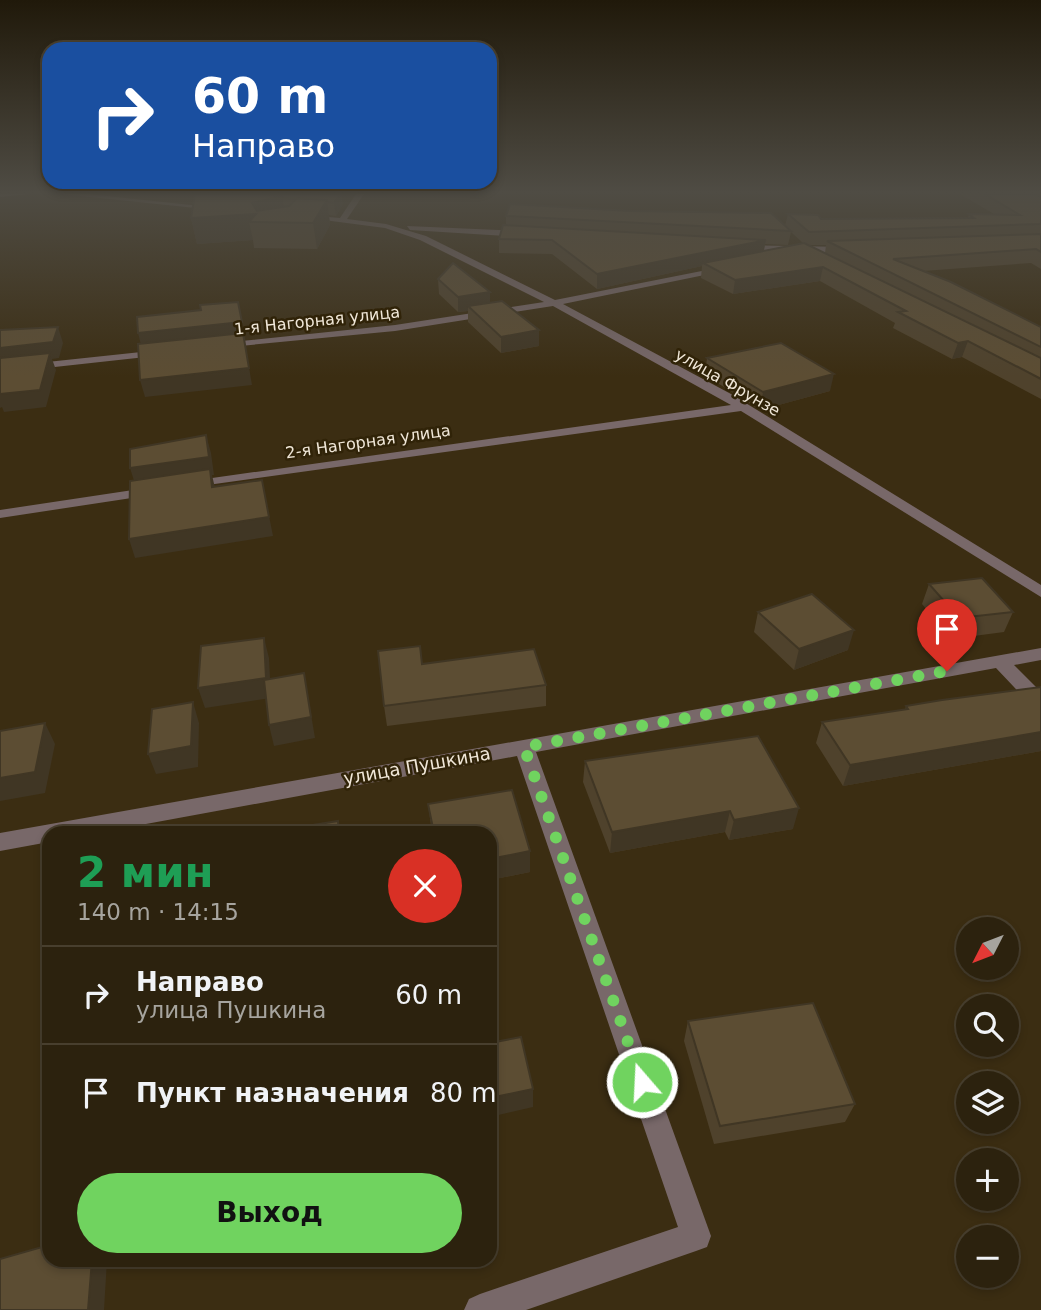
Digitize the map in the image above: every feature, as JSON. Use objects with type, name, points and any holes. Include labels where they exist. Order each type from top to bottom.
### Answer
[{"type":"street","name":"улица Фрунзе","points":[[458,255],[554,303],[743,407],[1041,592]]},
{"type":"street","points":[[763,260],[785,255]]},
{"type":"street","points":[[811,255],[827,264]]},
{"type":"street","name":"1-я Нагорная улица","points":[[204,348],[395,328],[554,303],[737,265]]},
{"type":"street","points":[[0,370],[177,351]]},
{"type":"street","name":"2-я Нагорная улица","points":[[0,514],[743,407]]},
{"type":"street","name":"улица Пушкина","points":[[88,826],[1041,654]]},
{"type":"street","points":[[1000,661],[1041,703]]},
{"type":"street","points":[[480,1310],[696,1237],[524,747]]},
{"type":"street","name":"улица Пушкина","points":[[0,842],[42,834]]},
{"type":"building","points":[[572,255],[691,255],[597,274]]},
{"type":"building","points":[[743,255],[829,255],[1041,358],[1041,379],[968,341],[958,343],[898,312],[906,311],[823,267],[735,280],[703,263]]},
{"type":"building","points":[[856,255],[948,255],[893,259],[951,282],[1041,327],[1041,347]]},
{"type":"building","points":[[453,263],[490,292],[458,297],[438,279]]},
{"type":"building","points":[[502,301],[539,330],[501,337],[468,306]]},
{"type":"building","points":[[238,302],[242,322],[138,333],[137,317],[201,310],[200,305]]},
{"type":"building","points":[[58,327],[53,342],[0,348],[0,330]]},
{"type":"building","points":[[243,333],[249,368],[140,380],[138,344]]},
{"type":"building","points":[[781,343],[834,374],[763,392],[707,358]]},
{"type":"building","points":[[50,353],[40,390],[0,394],[0,358]]},
{"type":"building","points":[[206,435],[209,457],[130,468],[130,449]]},
{"type":"building","points":[[210,469],[212,487],[262,480],[269,517],[129,539],[130,481]]},
{"type":"building","points":[[982,578],[1013,612],[959,618],[929,584]]},
{"type":"building","points":[[812,594],[854,630],[799,649],[758,612]]},
{"type":"building","points":[[264,638],[266,678],[198,688],[201,646]]},
{"type":"building","points":[[420,646],[422,664],[534,649],[546,685],[384,706],[378,651]]},
{"type":"building","points":[[304,673],[311,717],[269,725],[264,680]]},
{"type":"building","points":[[1041,687],[1041,732],[850,765],[822,722],[908,709],[906,706],[942,700]]},
{"type":"building","points":[[193,702],[191,746],[148,754],[152,709]]},
{"type":"building","points":[[45,723],[35,772],[0,778],[0,731]]},
{"type":"building","points":[[758,736],[799,808],[734,820],[730,811],[612,832],[585,761]]},
{"type":"building","points":[[512,790],[530,851],[497,858],[497,826],[433,826],[428,804]]},
{"type":"building","points":[[338,821],[338,826],[307,826]]},
{"type":"building","points":[[813,1003],[855,1104],[720,1126],[688,1021]]},
{"type":"building","points":[[521,1037],[533,1089],[497,1097],[497,1042]]},
{"type":"building","points":[[42,1247],[42,1267],[91,1267],[88,1310],[0,1310],[0,1259]]},
{"type":"route","points":[[642,1082],[524,747],[947,671]]}]
